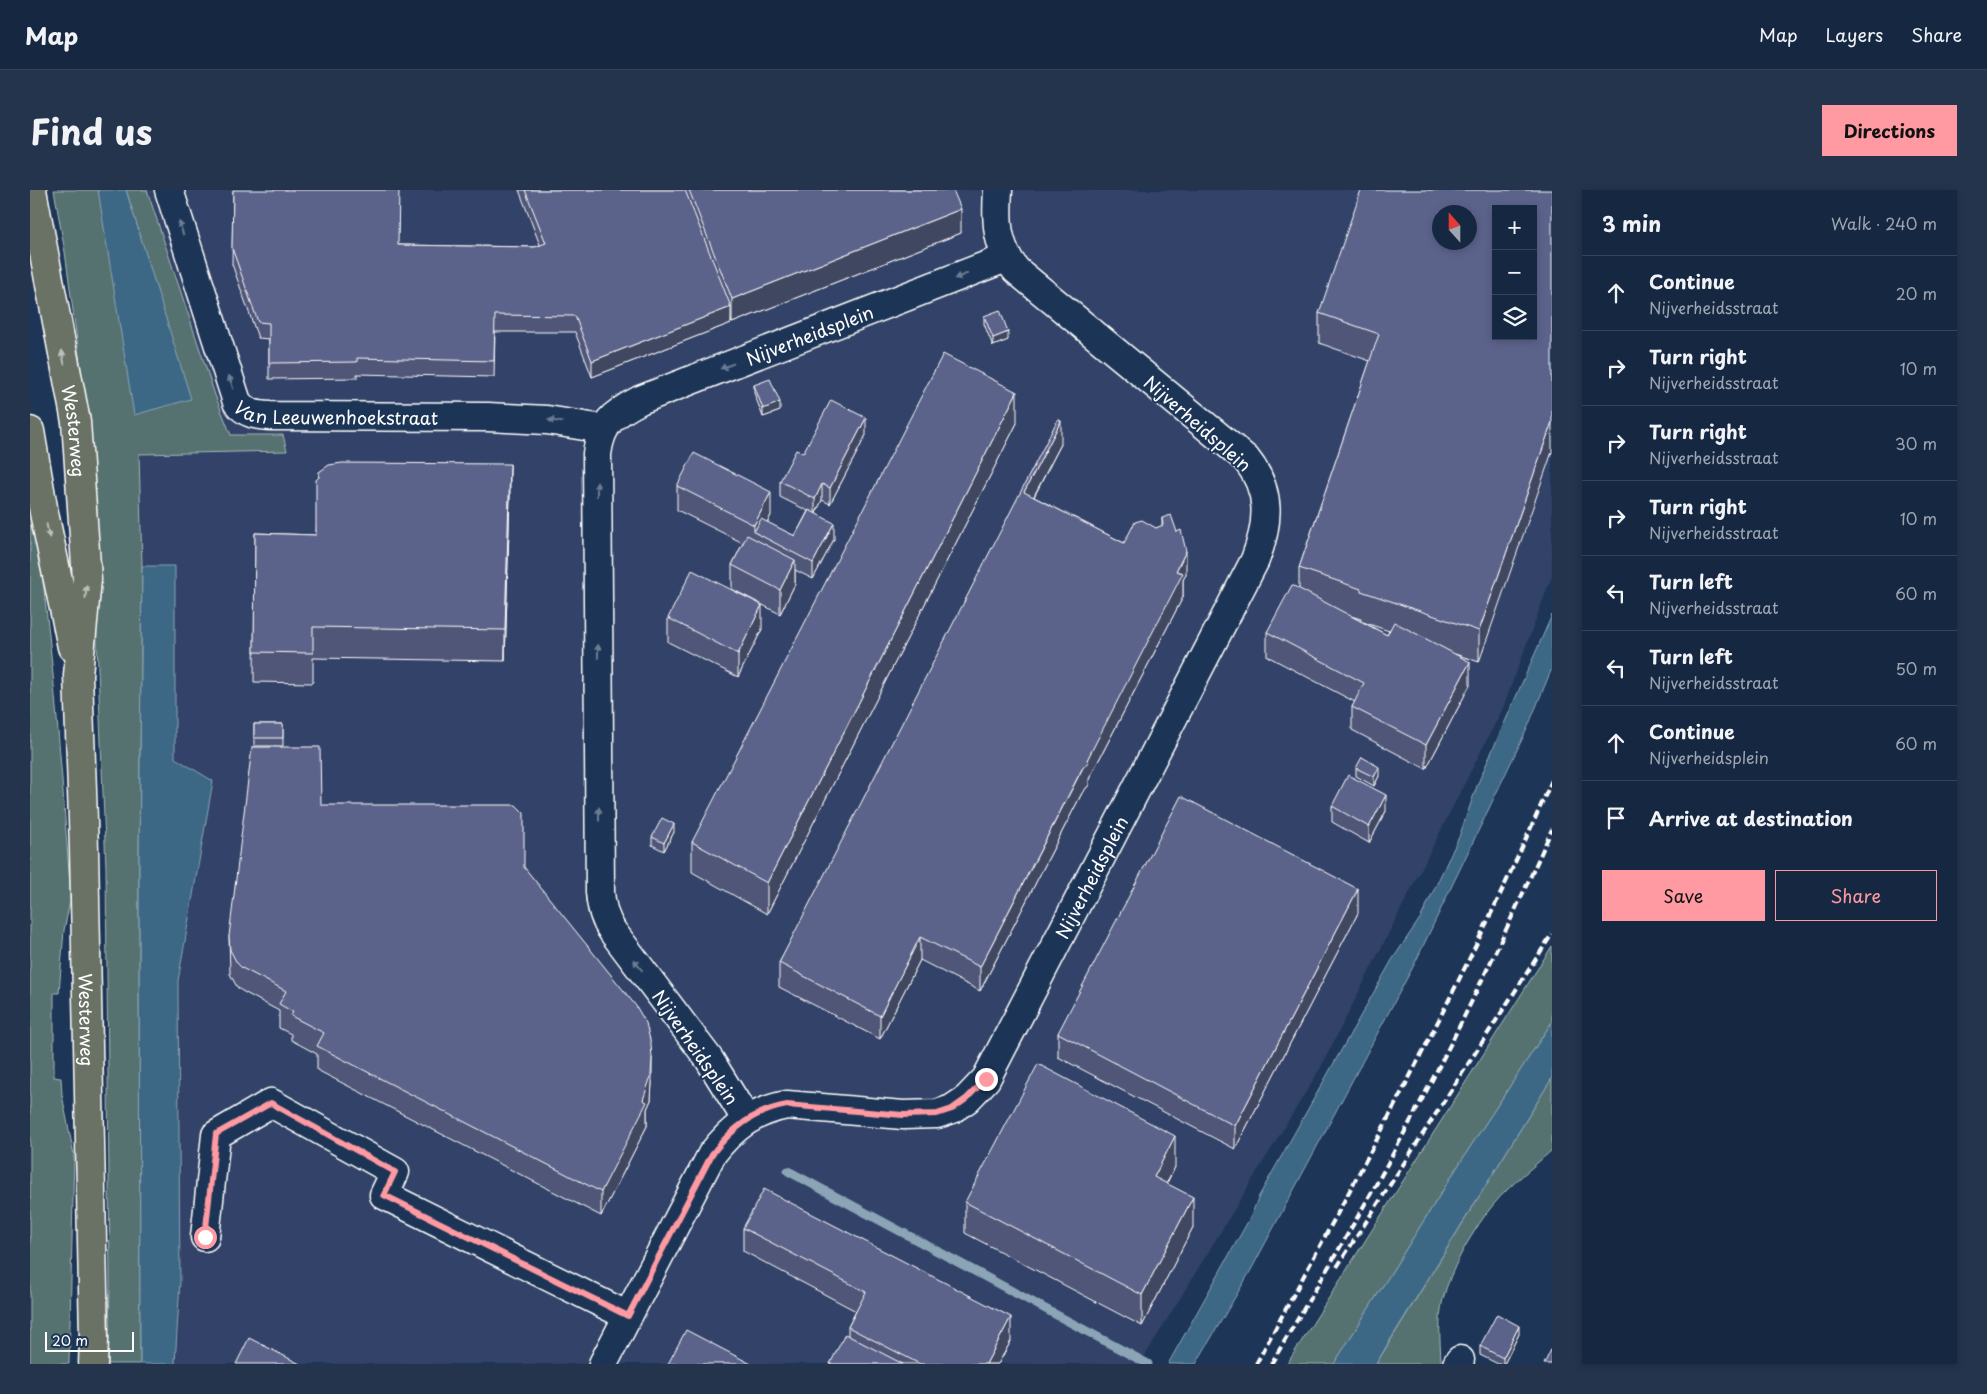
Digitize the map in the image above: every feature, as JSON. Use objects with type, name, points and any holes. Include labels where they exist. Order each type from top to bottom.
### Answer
[{"type":"main road","name":"Westerweg","points":[[32,190],[76,422],[87,579],[78,675],[84,849],[94,1329],[93,1364]]},
{"type":"main road","name":"Westerweg","points":[[30,431],[44,513],[78,675]]},
{"type":"street","name":"Van Leeuwenhoekstraat","points":[[169,190],[237,402],[243,409],[254,415],[270,416],[488,417],[547,420],[603,429]]},
{"type":"street","points":[[998,190],[996,228],[1006,258]]},
{"type":"street","name":"Nijverheidsplein","points":[[1006,258],[1024,278],[1246,459],[1255,470],[1264,495],[1266,522],[1263,540],[1250,569],[986,1079],[976,1090],[952,1109],[937,1114],[903,1115],[787,1105],[768,1109],[746,1119],[709,1059],[612,932],[602,908],[600,892],[597,454],[603,429],[621,410],[640,400],[1006,258]]},
{"type":"street","points":[[205,1237],[216,1134],[271,1103],[395,1172],[384,1195],[628,1316]]},
{"type":"street","points":[[603,1364],[712,1154],[723,1140],[746,1119]]},
{"type":"shaded area","points":[[59,190],[1552,190],[1552,576],[1503,708],[1320,1069],[1140,1364],[116,1364],[108,533]]},
{"type":"shaded area","points":[[98,190],[126,190],[191,399],[134,415]]},
{"type":"shaded area","points":[[142,566],[175,566],[175,758],[213,781],[178,981],[180,1282],[175,1364],[140,1364],[139,867]]},
{"type":"shaded area","points":[[1552,615],[1552,668],[1527,729],[1414,965],[1251,1270],[1196,1364],[1168,1364],[1251,1216],[1259,1196],[1392,960],[1421,917],[1459,837],[1478,783]]},
{"type":"shaded area","points":[[1552,1022],[1552,1078],[1376,1364],[1334,1364],[1465,1155]]},
{"type":"green space","points":[[54,190],[98,190],[101,204],[190,399],[126,190],[147,190],[215,395],[231,435],[283,435],[287,451],[139,454],[142,566],[139,867],[140,1364],[108,1364],[110,1287],[106,868],[96,618],[85,399],[65,252]]},
{"type":"green space","points":[[30,488],[44,587],[70,885],[70,902],[64,930],[59,993],[54,993],[54,1077],[61,1078],[62,1095],[74,1155],[69,1364],[30,1364]]},
{"type":"green space","points":[[1552,946],[1552,1022],[1465,1155],[1334,1364],[1287,1364]]},
{"type":"green space","points":[[1552,1078],[1552,1150],[1509,1188],[1493,1205],[1479,1224],[1461,1255],[1446,1288],[1441,1306],[1441,1360],[1438,1364],[1376,1364]]},
{"type":"building","points":[[233,190],[399,190],[398,245],[535,247],[546,243],[525,190],[685,190],[731,307],[592,361],[575,316],[495,315],[494,361],[357,358],[357,362],[269,363],[269,323],[258,322],[232,248]]},
{"type":"building","points":[[689,190],[953,190],[961,209],[732,299]]},
{"type":"building","points":[[1361,190],[1552,190],[1552,422],[1479,631],[1299,568],[1379,334],[1319,313]]},
{"type":"building","points":[[1000,310],[1008,332],[993,338],[984,316]]},
{"type":"building","points":[[943,354],[1017,392],[767,883],[692,842]]},
{"type":"building","points":[[770,379],[780,402],[763,409],[754,385]]},
{"type":"building","points":[[831,400],[866,418],[830,488],[822,484],[815,499],[780,481],[796,450],[803,453]]},
{"type":"building","points":[[1058,419],[1061,421],[1024,492],[1124,543],[1135,522],[1142,520],[1156,528],[1163,525],[1162,518],[1171,515],[1177,532],[1181,530],[1186,551],[1176,571],[1183,573],[1087,760],[1089,761],[1082,769],[980,967],[920,937],[880,1016],[779,963]]},
{"type":"building","points":[[694,453],[771,492],[754,525],[677,486]]},
{"type":"building","points":[[342,463],[510,464],[505,630],[313,627],[313,653],[254,652],[255,533],[316,535],[316,480],[319,477],[319,472],[329,465]]},
{"type":"building","points":[[809,510],[834,523],[813,563],[754,532],[761,519],[795,536]]},
{"type":"building","points":[[747,535],[795,560],[780,590],[732,565]]},
{"type":"building","points":[[692,570],[762,605],[738,654],[668,618]]},
{"type":"building","points":[[1292,585],[1387,635],[1394,622],[1470,662],[1426,745],[1352,707],[1364,683],[1267,632]]},
{"type":"building","points":[[254,724],[283,724],[283,738],[254,738]]},
{"type":"building","points":[[252,747],[320,747],[321,805],[516,805],[524,813],[524,867],[636,1006],[646,1023],[651,1044],[651,1076],[643,1100],[647,1102],[601,1192],[317,1046],[324,1033],[291,1016],[293,1012],[279,1004],[286,991],[242,968],[237,963],[230,950],[229,936]]},
{"type":"building","points":[[1362,757],[1379,767],[1374,777],[1356,768]]},
{"type":"building","points":[[1348,775],[1386,795],[1369,827],[1332,806]]},
{"type":"building","points":[[1181,796],[1358,889],[1235,1126],[1058,1033]]},
{"type":"building","points":[[662,818],[674,824],[664,843],[652,837]]},
{"type":"building","points":[[1038,1064],[1175,1136],[1154,1177],[1193,1197],[1142,1295],[965,1202]]},
{"type":"building","points":[[764,1189],[1011,1317],[986,1364],[920,1364],[848,1327],[866,1292],[743,1228]]},
{"type":"building","points":[[1497,1314],[1519,1326],[1503,1358],[1480,1346]]},
{"type":"building","points":[[686,1330],[751,1364],[668,1364]]},
{"type":"building","points":[[845,1334],[903,1364],[830,1364]]},
{"type":"building","points":[[249,1338],[300,1364],[236,1364]]},
{"type":"building","points":[[1552,1348],[1552,1364],[1544,1364]]},
{"type":"waterway","points":[[788,1171],[1148,1364]]},
{"type":"railway","points":[[1256,1364],[1448,1002],[1519,855],[1552,780]]},
{"type":"railway","points":[[1271,1364],[1355,1221],[1443,1059],[1552,829]]},
{"type":"railway","points":[[1337,1267],[1552,934]]},
{"type":"route","points":[[205,1237],[216,1134],[271,1103],[395,1172],[384,1195],[628,1316],[712,1154],[723,1140],[746,1119],[768,1109],[787,1105],[903,1115],[937,1114],[952,1109],[966,1099],[986,1079]]}]
